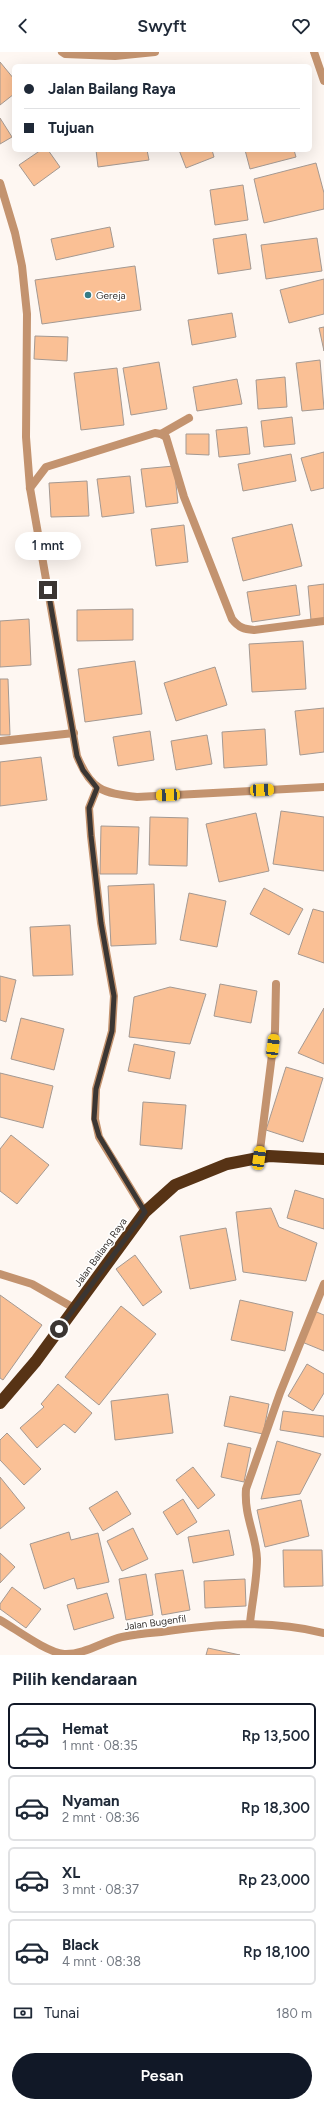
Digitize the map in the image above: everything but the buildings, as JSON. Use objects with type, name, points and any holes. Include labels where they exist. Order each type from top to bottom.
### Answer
[{"type":"highway","name":"Jalan Bailang Raya","points":[[0,1403],[36,1361],[145,1212],[175,1185],[227,1164],[269,1156],[324,1159]]},
{"type":"street","points":[[62,52],[65,54],[115,56],[155,52]]},
{"type":"street","points":[[314,52],[324,81]]},
{"type":"street","points":[[0,183],[15,233],[22,266],[28,314],[26,437],[30,488],[77,756],[83,770],[97,788],[118,794],[137,797],[324,787]]},
{"type":"street","points":[[161,434],[189,418]]},
{"type":"street","points":[[30,488],[46,467],[154,433],[161,434],[166,437],[184,497],[232,619],[236,625],[243,629],[254,630],[324,621]]},
{"type":"street","points":[[0,741],[74,733]]},
{"type":"street","points":[[97,788],[89,808],[91,836],[101,923],[114,996],[112,1031],[96,1089],[94,1119],[99,1136],[145,1212]]},
{"type":"street","points":[[259,1158],[275,1031],[276,984]]},
{"type":"street","points":[[0,1274],[32,1284],[74,1308]]},
{"type":"street","points":[[250,1623],[257,1559],[256,1545],[248,1520],[245,1502],[246,1489],[280,1393],[324,1284]]},
{"type":"street","name":"Jalan Bugenfil","points":[[0,1620],[51,1650],[64,1654],[76,1652],[122,1636],[202,1625],[250,1623],[311,1630],[324,1633]]},
{"type":"place","name":"Gereja","points":[[88,295]]},
{"type":"route","points":[[48,590],[77,756],[83,770],[90,781],[97,788],[89,808],[91,836],[101,923],[114,996],[112,1031],[96,1089],[94,1119],[99,1136],[145,1212],[59,1329]]}]
